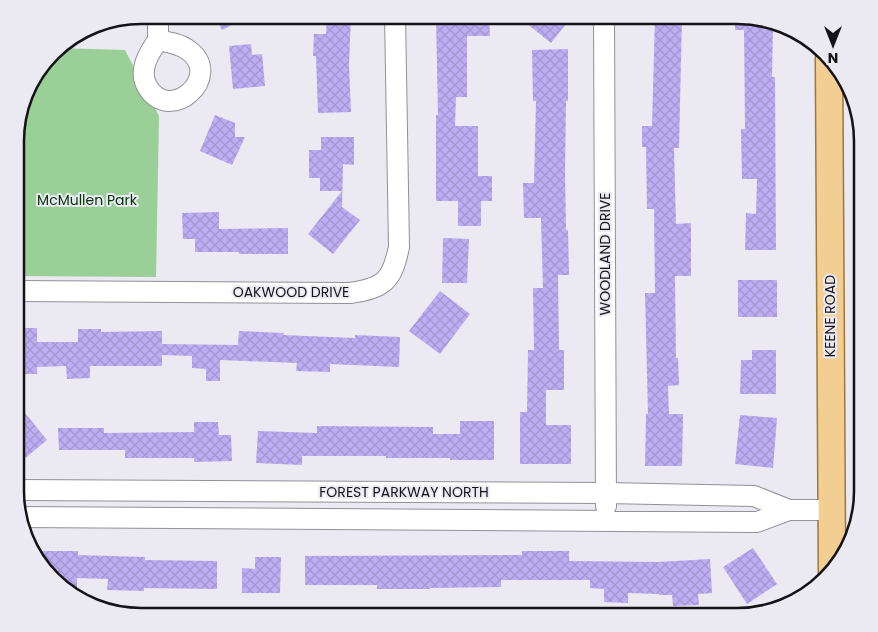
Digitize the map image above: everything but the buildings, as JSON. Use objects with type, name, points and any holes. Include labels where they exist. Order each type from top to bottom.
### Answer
[{"type":"main road","name":"KEENE ROAD","points":[[829,70],[832,560]]},
{"type":"street","points":[[158,24],[158,40]]},
{"type":"street","name":"OAKWOOD DRIVE","points":[[24,291],[350,293],[370,290],[386,280],[395,265],[399,247],[395,24]]},
{"type":"street","name":"WOODLAND DRIVE","points":[[604,24],[605,521]]},
{"type":"street","name":"FOREST PARKWAY NORTH","points":[[24,490],[606,493],[754,496],[789,510]]},
{"type":"street","points":[[142,491],[142,516]]},
{"type":"street","name":"FOREST PARKWAY NORTH","points":[[27,517],[142,516],[757,522],[789,510],[831,510]]},
{"type":"green space","name":"McMullen Park","points":[[69,48],[125,50],[159,116],[156,277],[24,276],[25,125],[30,103],[39,82]]}]
